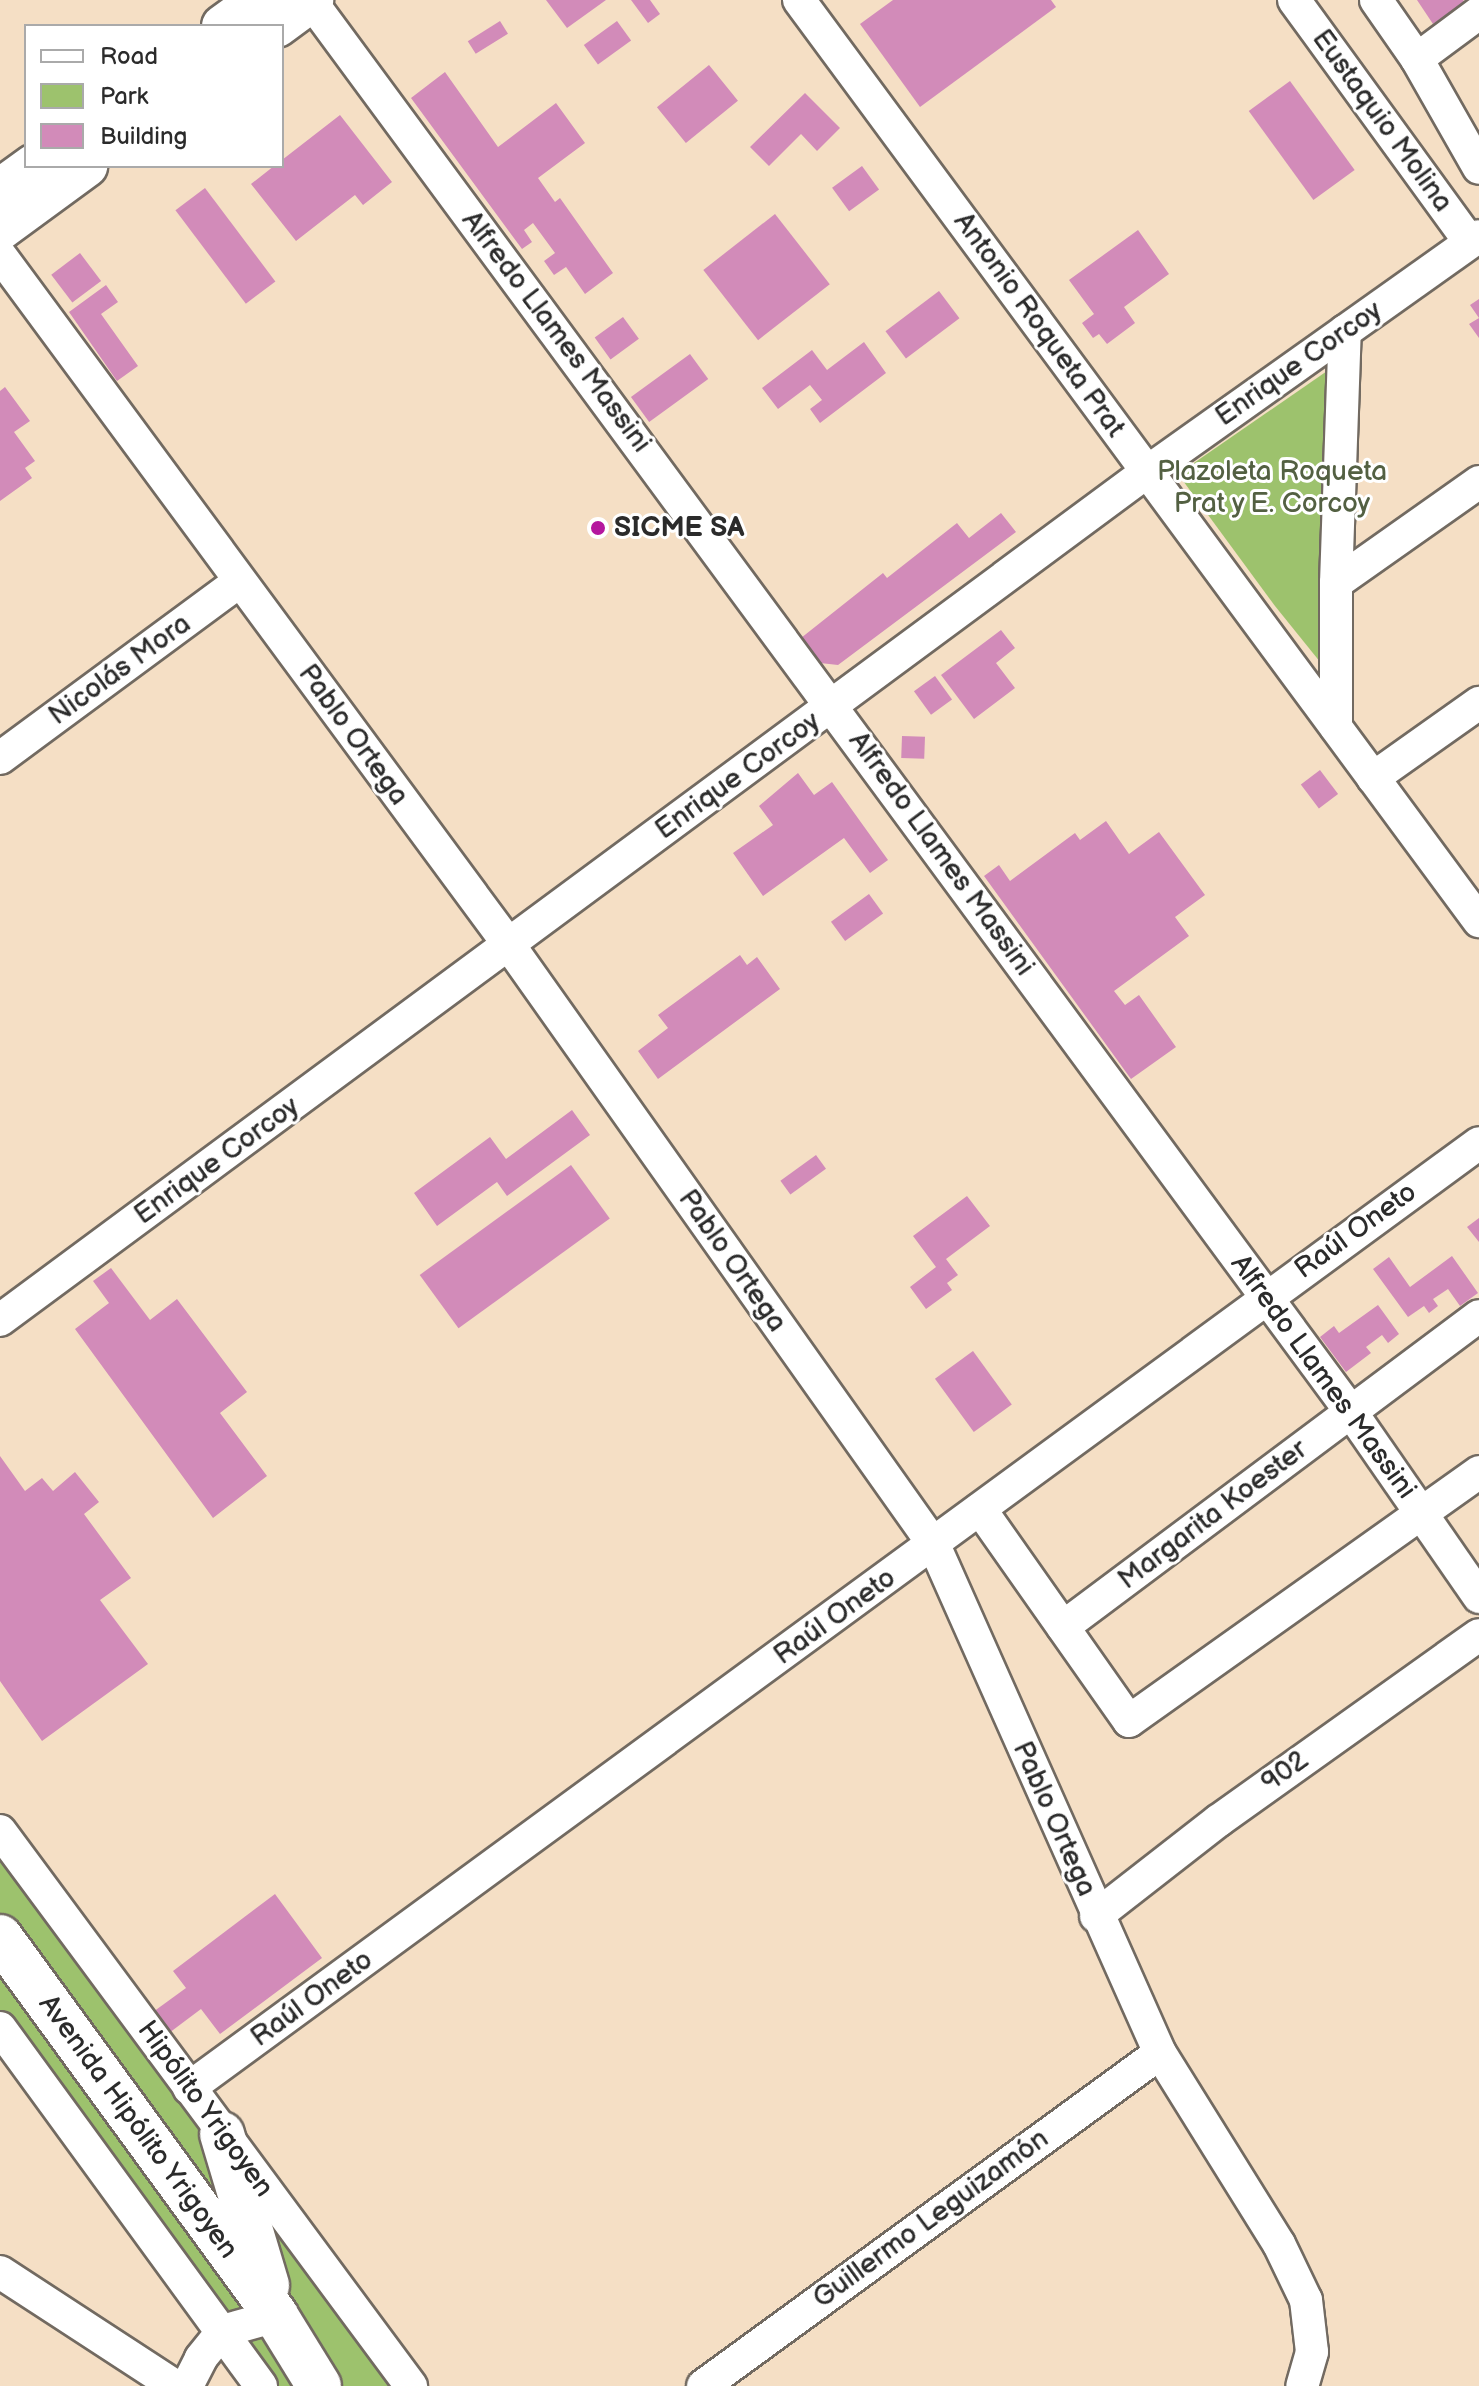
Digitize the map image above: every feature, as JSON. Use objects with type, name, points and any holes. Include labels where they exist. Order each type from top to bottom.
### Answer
[{"type":"highway","name":"Avenida Hipólito Yrigoyen","points":[[0,1937],[276,2316],[319,2386]]},
{"type":"highway","points":[[222,2134],[276,2316]]},
{"type":"highway","name":"Avenida Hipólito Yrigoyen","points":[[276,2316],[346,2386]]},
{"type":"main road","points":[[226,24],[259,0]]},
{"type":"main road","points":[[280,24],[311,0]]},
{"type":"main road","points":[[0,190],[30,168]]},
{"type":"main road","points":[[0,229],[83,168]]},
{"type":"street","name":"Alfredo Llames Massini","points":[[311,0],[1351,1412],[1479,1597]]},
{"type":"street","name":"Antonio Roqueta Prat","points":[[799,0],[1479,921]]},
{"type":"street","name":"Eustaquio Molina","points":[[1294,0],[1474,239]]},
{"type":"street","points":[[1376,0],[1417,59],[1479,168]]},
{"type":"street","points":[[1417,59],[1479,13]]},
{"type":"street","name":"Enrique Corcoy","points":[[0,1320],[1147,472],[1474,239]]},
{"type":"street","name":"Pablo Ortega","points":[[0,255],[509,945],[934,1545],[1096,1916],[1160,2053],[1279,2244],[1306,2300],[1312,2352],[1302,2386]]},
{"type":"street","points":[[1336,727],[1336,583],[1345,331]]},
{"type":"street","points":[[1336,583],[1479,482]]},
{"type":"street","name":"Nicolás Mora","points":[[0,758],[240,581]]},
{"type":"street","points":[[1373,778],[1479,703]]},
{"type":"street","name":"Raúl Oneto","points":[[189,2088],[934,1545],[1264,1297],[1479,1143]]},
{"type":"street","name":"Margarita Koester","points":[[1063,1627],[1479,1316]]},
{"type":"street","points":[[980,1509],[1129,1721],[1479,1472]]},
{"type":"street","name":"902","points":[[1096,1916],[1231,1811],[1479,1635]]},
{"type":"street","name":"Hipólito Yrigoyen","points":[[0,1831],[411,2386]]},
{"type":"street","points":[[0,2028],[261,2386]]},
{"type":"street","name":"Guillermo Leguizamón","points":[[703,2386],[1160,2053]]},
{"type":"street","points":[[0,2272],[175,2386]]},
{"type":"street","points":[[187,2386],[201,2358],[223,2331],[276,2316]]},
{"type":"green space","name":"Plazoleta Roqueta Prat y E. Corcoy","points":[[1343,360],[1329,673],[1275,606],[1178,474]]},
{"type":"green space","points":[[0,1831],[411,2386],[261,2386],[0,2028]]},
{"type":"building","points":[[546,0],[606,0],[567,28]]},
{"type":"building","points":[[631,0],[650,0],[660,14],[648,23]]},
{"type":"building","points":[[893,0],[1051,0],[1056,7],[920,107],[860,24]]},
{"type":"building","points":[[1417,0],[1463,0],[1465,2],[1433,24]]},
{"type":"building","points":[[500,21],[508,34],[476,54],[468,41]]},
{"type":"building","points":[[617,21],[631,40],[598,65],[584,45]]},
{"type":"building","points":[[709,65],[738,101],[686,143],[657,107]]},
{"type":"building","points":[[445,72],[498,147],[556,103],[585,143],[538,178],[555,202],[560,198],[613,273],[585,294],[566,267],[554,275],[544,261],[555,253],[533,223],[524,230],[532,242],[522,249],[411,98]]},
{"type":"building","points":[[1290,81],[1355,170],[1313,200],[1249,111]]},
{"type":"building","points":[[805,93],[840,128],[817,151],[801,134],[769,166],[750,147]]},
{"type":"building","points":[[340,115],[392,182],[363,205],[355,195],[296,241],[251,184],[271,168],[284,168],[284,158]]},
{"type":"building","points":[[862,166],[879,189],[849,211],[832,188]]},
{"type":"building","points":[[205,188],[275,281],[246,304],[175,210]]},
{"type":"building","points":[[775,214],[830,284],[758,340],[703,270]]},
{"type":"building","points":[[1138,230],[1169,274],[1124,307],[1135,323],[1107,344],[1099,334],[1093,338],[1082,323],[1094,314],[1069,280]]},
{"type":"building","points":[[80,253],[101,281],[72,303],[51,275]]},
{"type":"building","points":[[106,285],[118,302],[101,314],[138,366],[117,381],[69,312]]},
{"type":"building","points":[[939,291],[959,318],[906,358],[885,331]]},
{"type":"building","points":[[1479,299],[1479,318],[1470,305]]},
{"type":"building","points":[[623,317],[639,339],[611,359],[595,338]]},
{"type":"building","points":[[1479,318],[1479,338],[1469,324]]},
{"type":"building","points":[[864,342],[886,373],[820,423],[810,409],[822,400],[810,385],[778,409],[762,388],[812,350],[827,370]]},
{"type":"building","points":[[690,354],[708,379],[649,422],[631,397]]},
{"type":"building","points":[[5,387],[30,421],[14,432],[35,461],[25,468],[32,478],[0,501],[0,391]]},
{"type":"building","points":[[1001,513],[1016,532],[838,665],[820,663],[801,638],[883,573],[887,578],[957,523],[969,538]]},
{"type":"building","points":[[1001,630],[1015,648],[996,663],[1015,688],[974,719],[941,675]]},
{"type":"building","points":[[935,676],[952,699],[931,715],[914,691]]},
{"type":"building","points":[[902,736],[925,737],[924,759],[901,758]]},
{"type":"building","points":[[1320,770],[1338,794],[1319,808],[1301,784]]},
{"type":"building","points":[[798,773],[814,795],[832,782],[888,860],[870,873],[844,838],[763,896],[733,853],[773,825],[759,806]]},
{"type":"building","points":[[1106,821],[1129,854],[1159,832],[1205,895],[1175,917],[1189,936],[1114,991],[1125,1005],[1139,995],[1176,1047],[1131,1079],[984,876],[999,865],[1010,881],[1075,833],[1080,840]]},
{"type":"building","points":[[869,894],[883,913],[845,941],[831,922]]},
{"type":"building","points":[[740,955],[747,965],[757,957],[780,989],[658,1079],[638,1051],[668,1028],[658,1015]]},
{"type":"building","points":[[572,1110],[590,1135],[507,1196],[497,1182],[437,1226],[414,1193],[490,1137],[506,1159]]},
{"type":"building","points":[[816,1155],[826,1169],[790,1195],[780,1181]]},
{"type":"building","points":[[571,1165],[610,1218],[459,1328],[420,1275]]},
{"type":"building","points":[[967,1196],[990,1226],[946,1259],[958,1275],[947,1283],[952,1290],[926,1309],[910,1287],[936,1267],[913,1236]]},
{"type":"building","points":[[1479,1218],[1479,1242],[1467,1227]]},
{"type":"building","points":[[1452,1256],[1478,1293],[1460,1306],[1448,1289],[1433,1299],[1438,1306],[1429,1313],[1424,1306],[1408,1317],[1373,1269],[1389,1257],[1410,1287]]},
{"type":"building","points":[[111,1268],[150,1320],[177,1299],[247,1392],[220,1413],[267,1476],[213,1518],[75,1329],[109,1303],[93,1281]]},
{"type":"building","points":[[1378,1305],[1399,1334],[1388,1343],[1382,1335],[1366,1347],[1371,1353],[1346,1372],[1320,1337],[1334,1326],[1339,1333]]},
{"type":"building","points":[[973,1351],[1012,1404],[974,1432],[935,1379]]},
{"type":"building","points":[[0,1456],[25,1491],[42,1478],[53,1491],[75,1472],[99,1502],[84,1514],[131,1578],[100,1600],[148,1664],[42,1741],[0,1681]]},
{"type":"building","points":[[275,1894],[322,1958],[220,2034],[201,2009],[169,2033],[153,2012],[186,1988],[173,1971]]},
{"type":"place","name":"SICME SA","points":[[598,528]]}]
